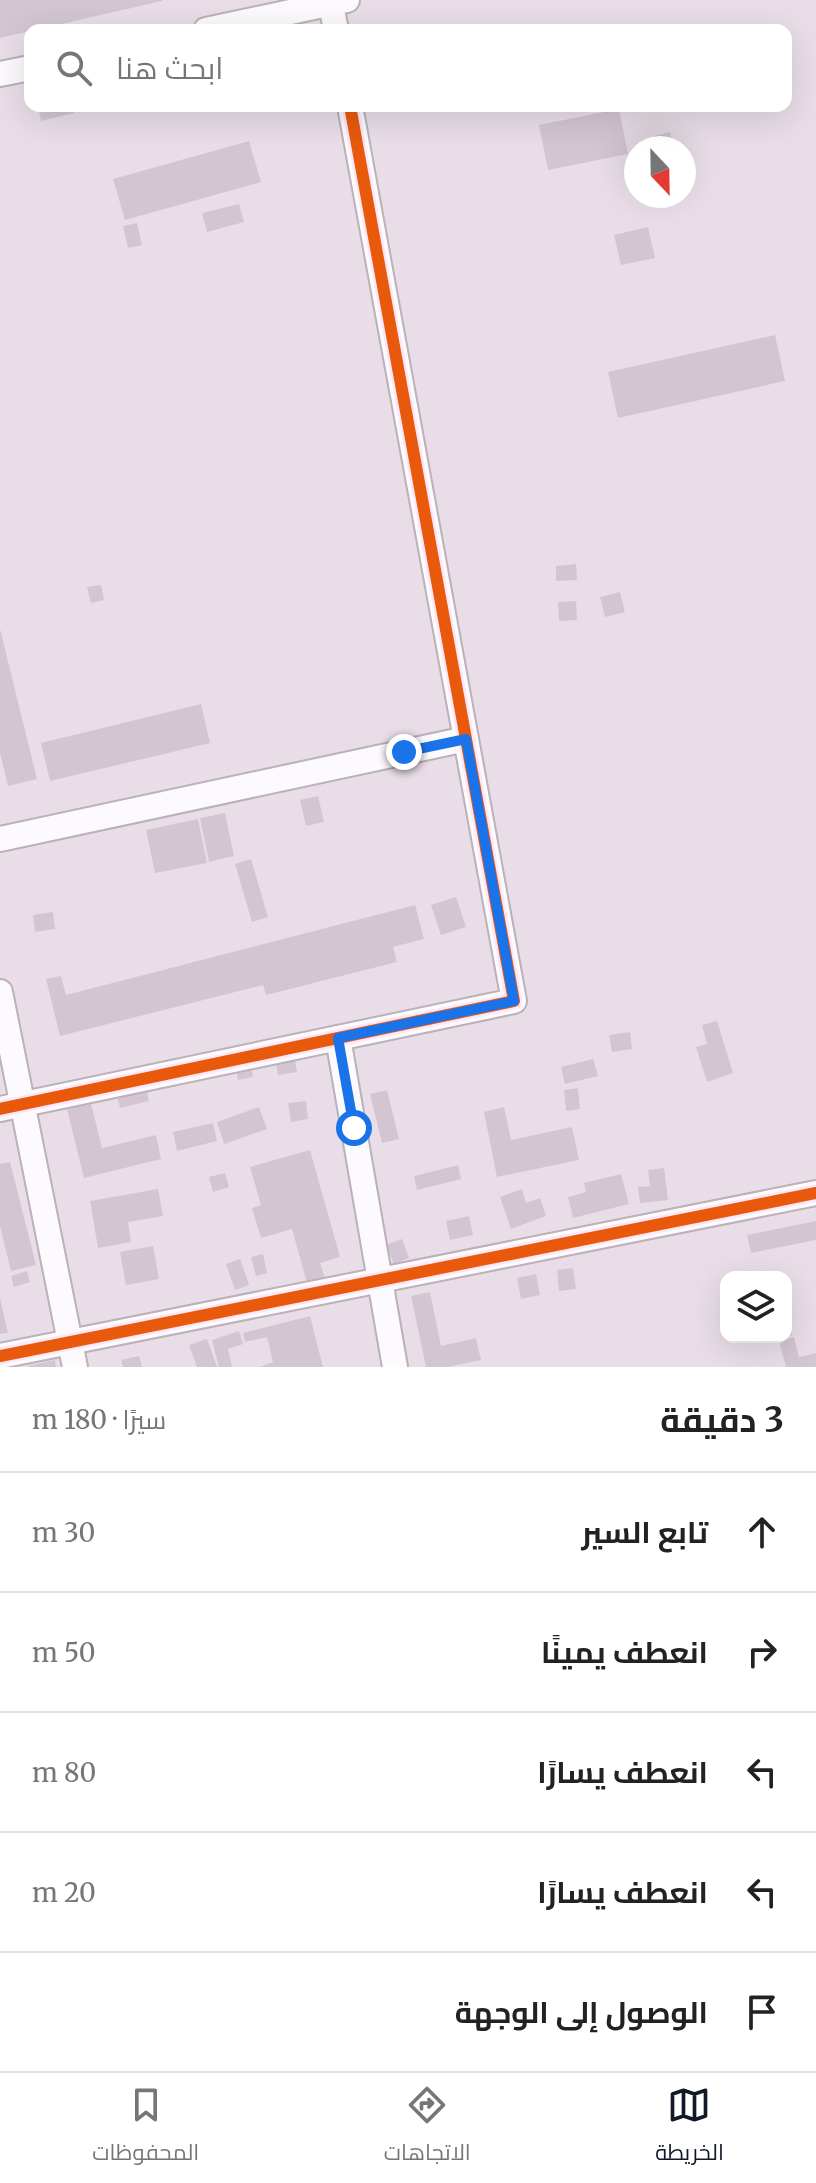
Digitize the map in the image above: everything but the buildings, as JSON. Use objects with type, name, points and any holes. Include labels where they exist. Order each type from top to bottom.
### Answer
[{"type":"street","points":[[233,24],[336,1],[336,24]]},
{"type":"street","points":[[0,74],[24,69]]},
{"type":"street","points":[[11,1107],[514,1001],[351,112]]},
{"type":"street","points":[[0,839],[466,739]]},
{"type":"street","points":[[0,992],[11,1107],[75,1367]]},
{"type":"street","points":[[338,1038],[395,1367]]},
{"type":"street","points":[[0,1356],[816,1193]]},
{"type":"cycle path","points":[[0,1109],[514,1001],[351,112]]},
{"type":"cycle path","points":[[0,1356],[816,1193]]},
{"type":"route","points":[[354,1128],[338,1038],[514,1001],[466,739],[404,752]]}]
